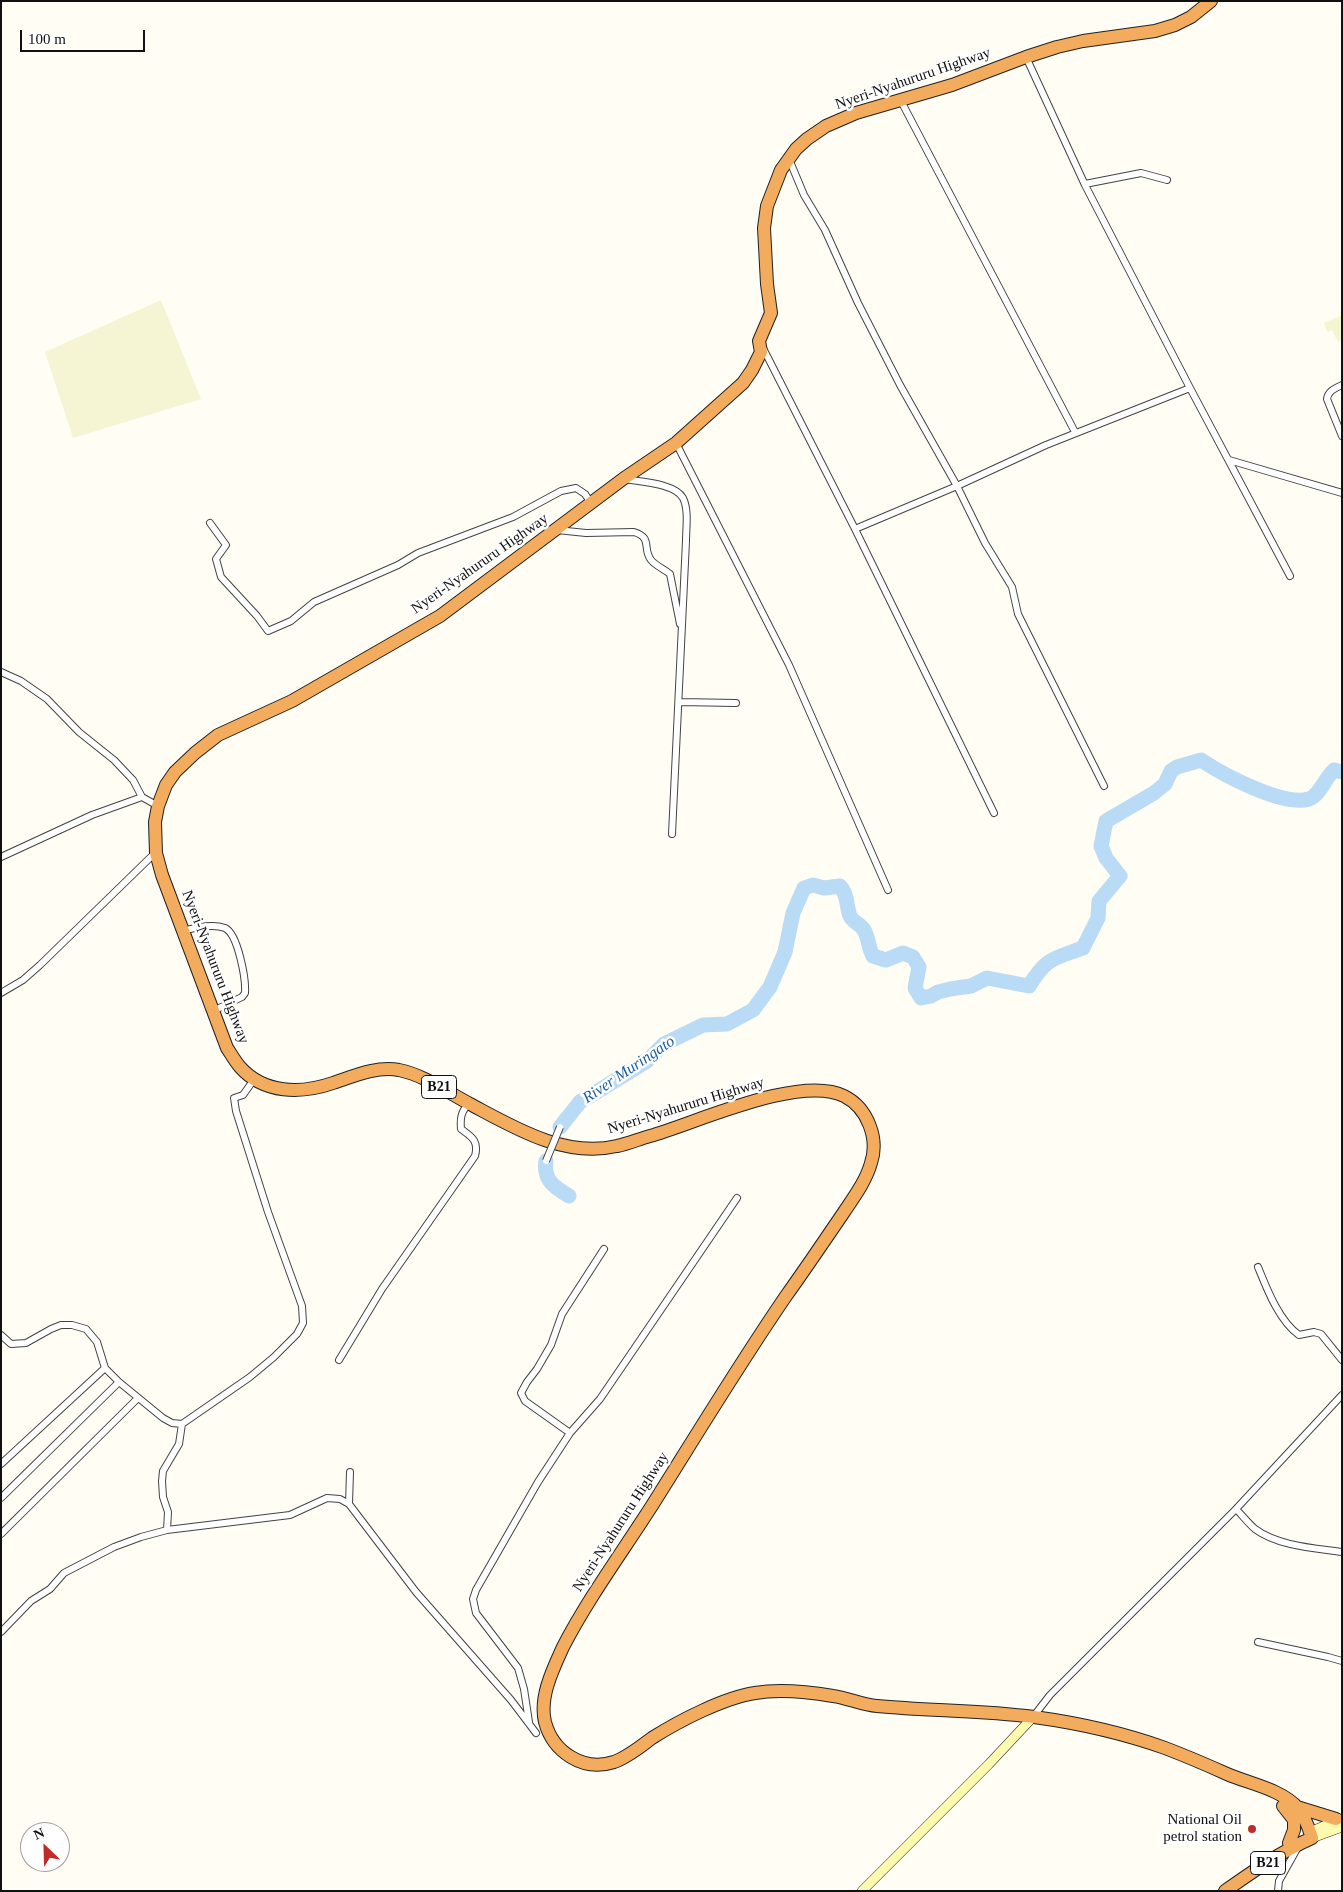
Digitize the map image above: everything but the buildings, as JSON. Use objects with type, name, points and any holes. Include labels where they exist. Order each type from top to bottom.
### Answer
[{"type":"highway","name":"Nyeri-Nyahururu Highway","points":[[1211,1],[1191,17],[1175,25],[1155,31],[1083,41],[1057,47],[952,85],[856,113],[826,126],[807,139],[780,170],[767,206],[764,228],[767,284],[771,312],[759,341],[760,352],[752,370],[743,383],[676,443],[623,479],[440,616],[292,701],[218,735],[195,753],[175,772],[166,785],[158,806],[155,822],[156,852],[182,931],[227,1048],[240,1068],[255,1078],[280,1090],[320,1087],[371,1071],[396,1069],[423,1079],[525,1133],[569,1147],[589,1149],[614,1147],[680,1128],[701,1119],[776,1095],[824,1091],[834,1092],[856,1103],[870,1127],[874,1142],[873,1160],[852,1200],[782,1302],[586,1608],[563,1648],[548,1686],[544,1705],[547,1729],[558,1749],[584,1763],[607,1764],[617,1761],[655,1736],[708,1709],[757,1692],[794,1692],[838,1696],[867,1706],[1033,1717],[1123,1735],[1167,1749],[1249,1784],[1270,1790],[1295,1812]]},
{"type":"highway","name":"B21","points":[[1294,1843],[1295,1812],[1340,1821]]},
{"type":"highway","points":[[1295,1812],[1311,1835]]},
{"type":"highway","name":"B21","points":[[1216,1891],[1234,1876],[1311,1835]]},
{"type":"highway","name":"B21","points":[[1225,1891],[1294,1843]]},
{"type":"street","points":[[1026,57],[1085,184],[1290,576]]},
{"type":"street","points":[[901,101],[1075,432]]},
{"type":"street","points":[[789,158],[804,195],[824,230],[858,303],[900,385],[957,486],[985,543],[1012,588],[1018,614],[1104,786]]},
{"type":"street","points":[[1085,184],[1141,173],[1167,180]]},
{"type":"street","points":[[759,341],[854,528],[994,813]]},
{"type":"street","points":[[1342,385],[1328,394],[1327,400],[1342,436]]},
{"type":"street","points":[[854,528],[957,486],[1075,432],[1190,388]]},
{"type":"street","points":[[676,443],[789,665],[888,890]]},
{"type":"street","points":[[1229,460],[1342,493]]},
{"type":"street","points":[[623,479],[672,488],[683,498],[686,512],[680,702],[672,834]]},
{"type":"street","points":[[210,523],[226,545],[216,558],[221,577],[258,616],[268,630],[291,621],[314,602],[398,565],[418,553],[513,517],[561,491],[576,488],[585,494],[591,503]]},
{"type":"street","points":[[556,530],[586,533],[634,532],[641,534],[645,538],[647,554],[652,562],[670,574],[682,636]]},
{"type":"street","points":[[1,672],[21,681],[47,700],[79,732],[122,768],[133,780],[142,797],[158,806]]},
{"type":"street","points":[[680,702],[736,703]]},
{"type":"street","points":[[1,857],[92,815],[142,797]]},
{"type":"street","points":[[1,993],[22,980],[52,954],[156,852]]},
{"type":"street","points":[[182,931],[202,927],[224,928],[231,932],[245,979],[245,993],[242,997],[213,1011]]},
{"type":"street","points":[[1,1335],[11,1344],[26,1344],[61,1325],[72,1325],[86,1329],[97,1342],[105,1368],[118,1382],[167,1421],[182,1424],[250,1377],[297,1334],[303,1323],[302,1306],[268,1212],[236,1111],[234,1098],[243,1095],[255,1078]]},
{"type":"street","points":[[339,1360],[382,1289],[475,1156],[475,1139],[461,1129],[460,1122],[462,1112],[468,1103]]},
{"type":"street","points":[[546,1161],[560,1127]]},
{"type":"street","points":[[529,1723],[524,1689],[518,1668],[476,1613],[473,1599],[476,1590],[538,1482],[570,1432],[600,1399],[737,1198]]},
{"type":"street","points":[[570,1432],[525,1401],[522,1393],[551,1345],[562,1314],[604,1249]]},
{"type":"street","points":[[1258,1267],[1268,1293],[1293,1330],[1299,1335],[1314,1332],[1321,1334],[1342,1360]]},
{"type":"street","points":[[1,1464],[105,1368]]},
{"type":"street","points":[[1,1498],[118,1382]]},
{"type":"street","points":[[862,1891],[989,1764],[1033,1717],[1050,1695],[1236,1509],[1342,1395]]},
{"type":"street","points":[[1,1534],[138,1398]]},
{"type":"street","points":[[167,1530],[168,1512],[163,1497],[162,1481],[164,1471],[179,1444],[182,1424]]},
{"type":"street","points":[[349,1504],[350,1472]]},
{"type":"street","points":[[1,1632],[30,1601],[50,1589],[64,1573],[114,1547],[141,1536],[167,1530],[290,1515],[327,1498],[340,1499],[349,1504],[416,1592],[536,1733]]},
{"type":"street","points":[[1236,1509],[1256,1530],[1275,1539],[1291,1544],[1342,1552]]},
{"type":"street","points":[[1258,1642],[1328,1657],[1342,1662]]},
{"type":"street","points":[[1311,1835],[1340,1821]]},
{"type":"street","points":[[1278,1891],[1279,1881],[1294,1843]]},
{"type":"green space","points":[[161,300],[201,399],[73,438],[45,352]]},
{"type":"green space","points":[[1342,315],[1342,340],[1338,342],[1332,330],[1327,332],[1324,323]]},
{"type":"waterway","name":"River Muringato","points":[[560,1127],[580,1102],[647,1061],[664,1044],[703,1025],[727,1024],[753,1010],[770,987],[785,952],[793,913],[804,888],[813,885],[824,888],[840,886],[846,896],[850,916],[864,930],[873,956],[886,960],[903,953],[913,957],[919,967],[915,988],[921,998],[950,989],[971,986],[987,978],[1029,986],[1046,964],[1064,954],[1083,948],[1098,918],[1099,901],[1120,876],[1106,858],[1101,846],[1106,821],[1154,793],[1165,784],[1171,771],[1177,767],[1201,760],[1253,788],[1269,794],[1298,800],[1313,797],[1334,770],[1342,772]]},
{"type":"waterway","points":[[546,1161],[548,1178],[569,1196]]},
{"type":"place","name":"National Oil petrol station","points":[[1252,1829]]}]
